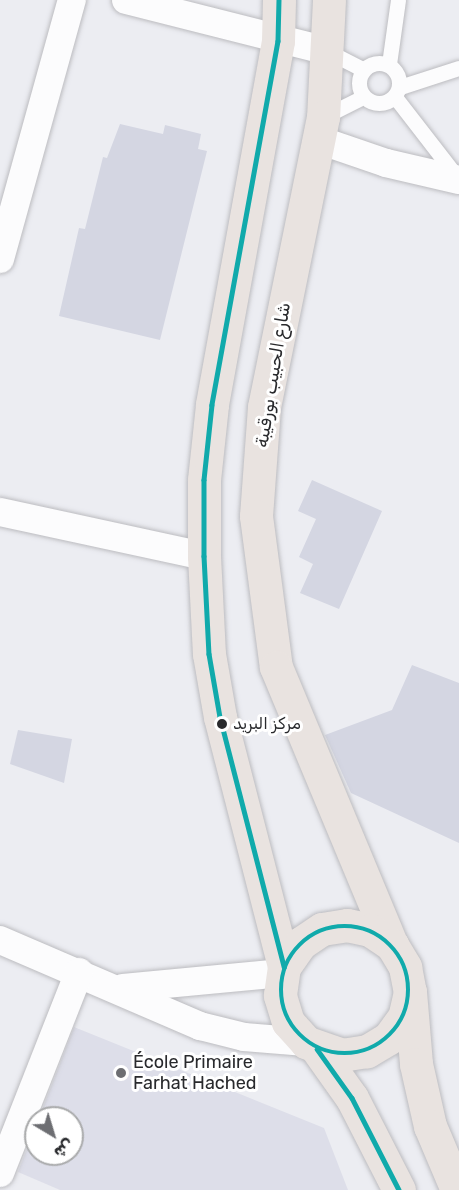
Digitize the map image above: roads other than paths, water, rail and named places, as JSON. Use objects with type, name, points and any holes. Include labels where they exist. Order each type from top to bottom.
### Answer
[{"type":"main road","points":[[279,0],[278,41],[212,405],[204,480],[204,556],[209,654],[220,717],[283,970],[280,995],[288,1022],[312,1045],[352,1098],[399,1190]]},
{"type":"main road","name":"شارع الحبيب بورقيبة","points":[[329,0],[321,129],[264,407],[256,516],[263,595],[276,666],[299,730],[392,945]]},
{"type":"main road","points":[[283,970],[301,943],[322,929],[347,925],[370,930],[392,945],[405,967],[410,992],[416,1064],[430,1126],[457,1190]]},
{"type":"main road","points":[[312,1045],[343,1055],[367,1051],[394,1031],[404,1017],[410,992]]},
{"type":"street","points":[[0,259],[72,0]]},
{"type":"street","points":[[126,0],[278,41],[327,51]]},
{"type":"street","points":[[321,129],[386,164],[459,180]]},
{"type":"street","points":[[0,512],[204,556]]},
{"type":"street","points":[[0,940],[121,988],[200,1026],[244,1037],[312,1045]]},
{"type":"street","points":[[121,988],[283,970]]},
{"type":"street","points":[[0,1173],[79,972]]},
{"type":"lane","points":[[389,64],[398,0]]},
{"type":"lane","points":[[327,51],[362,69]]},
{"type":"lane","points":[[459,68],[397,92],[376,104],[363,97],[358,84],[362,69],[375,62],[389,64],[399,74],[397,92],[459,180]]},
{"type":"lane","points":[[321,129],[363,97]]},
{"type":"place","name":"مركز البريد","points":[[222,724]]},
{"type":"place","name":"École Primaire Farhat Hached","points":[[121,1073]]}]
